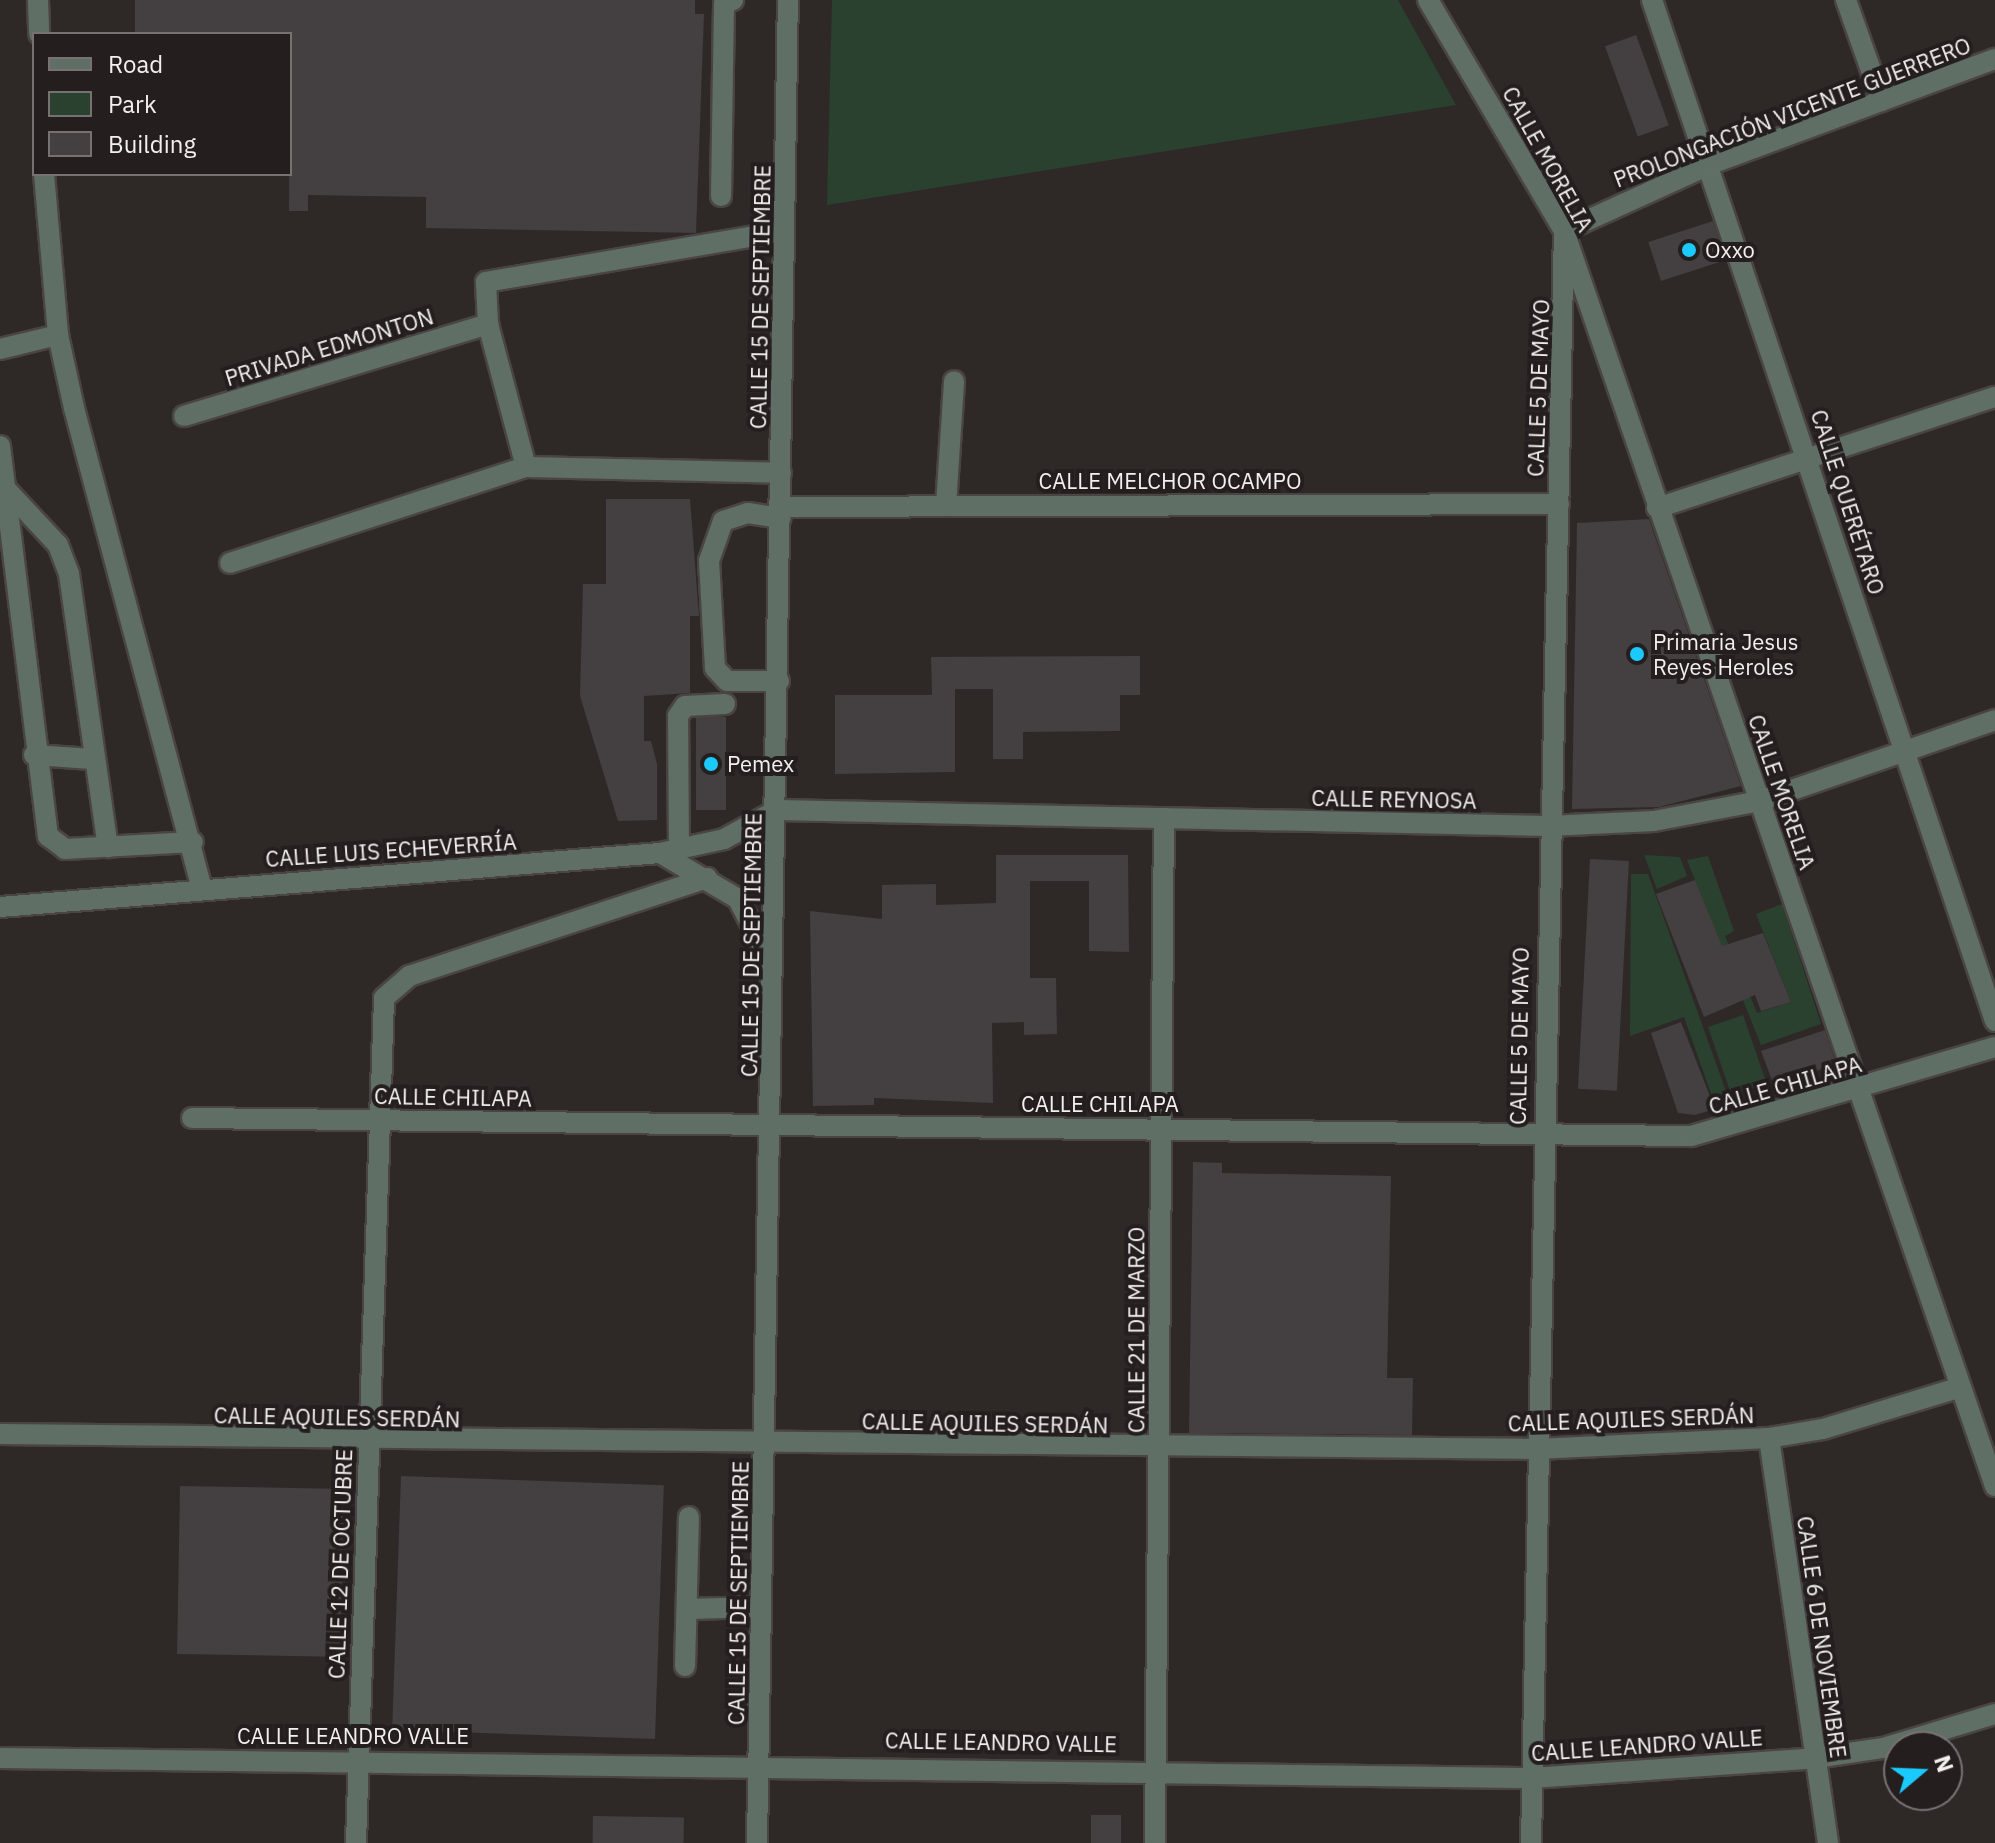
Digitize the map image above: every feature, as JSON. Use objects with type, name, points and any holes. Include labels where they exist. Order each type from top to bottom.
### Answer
[{"type":"street","points":[[38,0],[39,32]]},
{"type":"street","points":[[721,196],[724,4],[733,0]]},
{"type":"street","name":"CALLE 15 DE SEPTIEMBRE","points":[[757,1843],[777,810],[788,0]]},
{"type":"street","name":"CALLE MORELIA","points":[[1428,0],[1564,231],[1995,1486]]},
{"type":"street","name":"CALLE QUERÉTARO","points":[[1652,0],[1711,164],[1995,1021]]},
{"type":"street","points":[[1846,0],[1882,101]]},
{"type":"street","name":"PROLONGACIÓN VICENTE GUERRERO","points":[[1564,231],[1711,164],[1995,59]]},
{"type":"street","points":[[44,176],[58,335],[193,842],[202,888]]},
{"type":"street","points":[[526,467],[482,295],[497,275],[784,231]]},
{"type":"street","name":"CALLE 5 DE MAYO","points":[[1531,1843],[1541,1136],[1564,231]]},
{"type":"street","name":"PRIVADA EDMONTON","points":[[184,416],[488,324]]},
{"type":"street","points":[[0,349],[58,335]]},
{"type":"street","points":[[946,506],[954,381]]},
{"type":"street","points":[[1657,508],[1995,397]]},
{"type":"street","points":[[0,446],[34,755],[55,846],[108,847],[193,842]]},
{"type":"street","points":[[230,563],[526,467],[781,473]]},
{"type":"street","points":[[3,486],[35,515],[69,574],[92,759],[108,847]]},
{"type":"street","name":"CALLE MELCHOR OCAMPO","points":[[779,681],[727,681],[715,668],[709,561],[723,521],[748,513],[946,506],[1559,504]]},
{"type":"street","points":[[725,704],[685,706],[678,716],[669,851],[738,899],[774,970]]},
{"type":"street","name":"CALLE REYNOSA","points":[[777,810],[1548,826],[1654,821],[1760,801],[1995,720]]},
{"type":"street","points":[[34,755],[92,759]]},
{"type":"street","name":"CALLE LUIS ECHEVERRÍA","points":[[0,907],[669,851],[724,839],[777,810]]},
{"type":"street","name":"CALLE 21 DE MARZO","points":[[1155,1843],[1164,818]]},
{"type":"street","name":"CALLE 12 DE OCTUBRE","points":[[356,1843],[384,998],[409,976],[707,878]]},
{"type":"street","name":"CALLE CHILAPA","points":[[192,1118],[1691,1136],[1995,1047]]},
{"type":"street","name":"CALLE AQUILES SERDÁN","points":[[0,1434],[368,1443],[765,1442],[1159,1450],[1536,1449],[1769,1438],[1961,1387]]},
{"type":"street","name":"CALLE 6 DE NOVIEMBRE","points":[[1769,1438],[1828,1843]]},
{"type":"street","points":[[685,1666],[689,1517]]},
{"type":"street","points":[[687,1609],[761,1607]]},
{"type":"street","name":"CALLE LEANDRO VALLE","points":[[0,1758],[758,1762],[1532,1778],[1815,1758],[1883,1748],[1995,1714]]},
{"type":"green space","points":[[832,0],[1398,0],[1456,105],[827,205]]},
{"type":"green space","points":[[1644,855],[1680,857],[1687,876],[1657,889]]},
{"type":"green space","points":[[1708,856],[1734,931],[1725,936],[1757,1013],[1791,1002],[1756,914],[1782,904],[1821,1024],[1761,1045],[1687,860]]},
{"type":"green space","points":[[1631,874],[1648,874],[1727,1094],[1713,1099],[1684,1017],[1630,1036]]},
{"type":"green space","points":[[1743,1015],[1766,1083],[1731,1095],[1708,1027]]},
{"type":"building","points":[[135,0],[695,0],[695,14],[704,14],[696,233],[426,228],[426,197],[308,195],[308,211],[289,211],[289,176],[292,176],[292,32],[135,32]]},
{"type":"building","points":[[1636,35],[1669,125],[1638,136],[1605,46]]},
{"type":"building","name":"Oxxo","points":[[1713,221],[1726,260],[1661,281],[1648,242]]},
{"type":"building","points":[[606,499],[690,499],[699,616],[690,616],[690,693],[644,696],[644,741],[651,741],[657,764],[657,820],[618,821],[580,696],[583,584],[606,584]]},
{"type":"building","name":"Primaria Jesus Reyes Heroles","points":[[1649,519],[1741,786],[1659,807],[1572,809],[1577,523]]},
{"type":"building","points":[[1140,656],[1140,695],[1120,695],[1120,731],[1023,732],[1023,759],[993,759],[993,689],[955,689],[955,772],[835,774],[835,695],[932,695],[931,657]]},
{"type":"building","points":[[696,717],[726,717],[726,810],[696,810]]},
{"type":"building","points":[[996,855],[1128,855],[1129,952],[1089,951],[1089,881],[1030,881],[1030,978],[1056,978],[1057,1034],[1024,1035],[1024,1022],[992,1023],[993,1103],[874,1098],[874,1105],[813,1106],[810,911],[882,919],[882,885],[936,884],[936,905],[996,903]]},
{"type":"building","points":[[1590,859],[1629,861],[1617,1091],[1578,1089]]},
{"type":"building","points":[[1695,880],[1722,946],[1763,933],[1791,1002],[1761,1011],[1755,995],[1704,1017],[1656,894]]},
{"type":"building","points":[[1681,1022],[1715,1109],[1695,1115],[1678,1113],[1651,1033]]},
{"type":"building","points":[[1825,1030],[1836,1063],[1775,1088],[1761,1051]]},
{"type":"building","points":[[1193,1162],[1222,1163],[1222,1173],[1391,1176],[1387,1378],[1413,1378],[1412,1435],[1189,1433]]},
{"type":"building","points":[[401,1476],[664,1485],[655,1739],[392,1730]]},
{"type":"building","points":[[180,1486],[347,1489],[344,1657],[177,1654]]},
{"type":"building","points":[[1091,1815],[1121,1815],[1121,1843],[1091,1843]]},
{"type":"building","points":[[593,1816],[684,1818],[684,1843],[593,1843]]},
{"type":"place","name":"Oxxo","points":[[1689,250]]},
{"type":"place","name":"Primaria Jesus Reyes Heroles","points":[[1637,654]]},
{"type":"place","name":"Pemex","points":[[711,764]]}]
